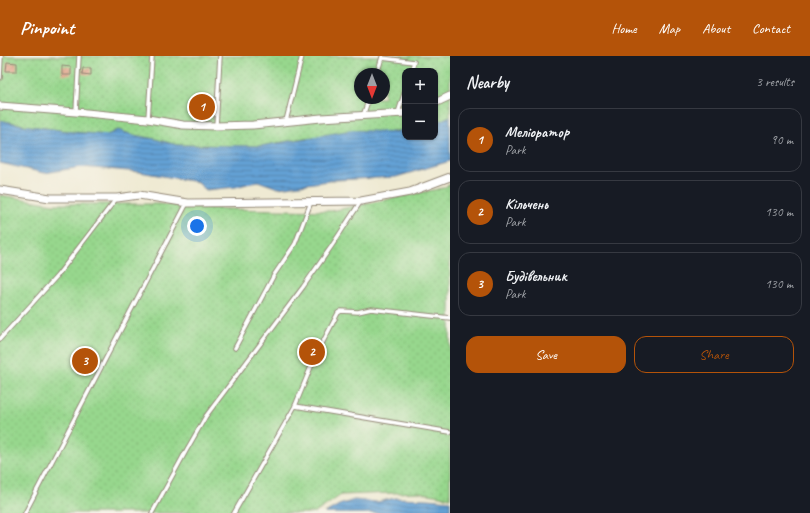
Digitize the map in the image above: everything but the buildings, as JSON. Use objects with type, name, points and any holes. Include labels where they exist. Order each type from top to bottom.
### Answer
[{"type":"street","points":[[438,102],[450,96]]},
{"type":"street","points":[[0,106],[148,119],[183,125],[216,126],[253,125],[286,121],[402,113]]},
{"type":"street","points":[[0,190],[50,198],[117,198],[139,195],[188,202],[361,201],[410,192],[450,178]]},
{"type":"lane","points":[[0,78],[2,56]]},
{"type":"lane","points":[[76,112],[79,56]]},
{"type":"lane","points":[[148,119],[152,56]]},
{"type":"lane","points":[[216,126],[220,56]]},
{"type":"lane","points":[[286,121],[302,56]]},
{"type":"lane","points":[[379,68],[382,57],[414,62],[412,68]]},
{"type":"lane","points":[[363,116],[367,104]]},
{"type":"lane","points":[[0,339],[57,276],[117,198]]},
{"type":"lane","points":[[152,513],[206,416],[303,287],[361,201]]},
{"type":"lane","points":[[25,513],[188,202]]},
{"type":"lane","points":[[235,348],[274,275],[294,244],[311,202]]},
{"type":"lane","points":[[234,513],[295,406],[315,357],[338,313],[341,311],[358,312],[371,309],[450,318]]},
{"type":"lane","points":[[295,406],[450,432]]},
{"type":"green space","points":[[0,56],[450,56],[450,116],[438,122],[438,68],[402,68],[402,130],[304,138],[261,146],[177,145],[118,130],[107,135],[23,125],[0,120]]},
{"type":"green space","points":[[450,184],[450,498],[419,492],[341,495],[315,513],[0,513],[0,195],[53,204],[159,204],[226,209],[331,211],[443,188]]},
{"type":"water","points":[[450,116],[450,161],[396,177],[336,180],[278,188],[258,181],[236,187],[206,190],[197,182],[140,172],[82,167],[44,173],[0,163],[0,120],[23,125],[107,135],[118,130],[177,145],[261,146],[352,130],[392,132],[402,130],[402,140],[438,140],[438,122]]},
{"type":"water","points":[[396,498],[450,501],[450,513],[325,513],[339,505],[354,500],[377,502]]},
{"type":"place","name":"Меліоратор","points":[[202,107]]},
{"type":"place","name":"Кільчень","points":[[312,352]]},
{"type":"place","name":"Будівельник","points":[[85,361]]}]
